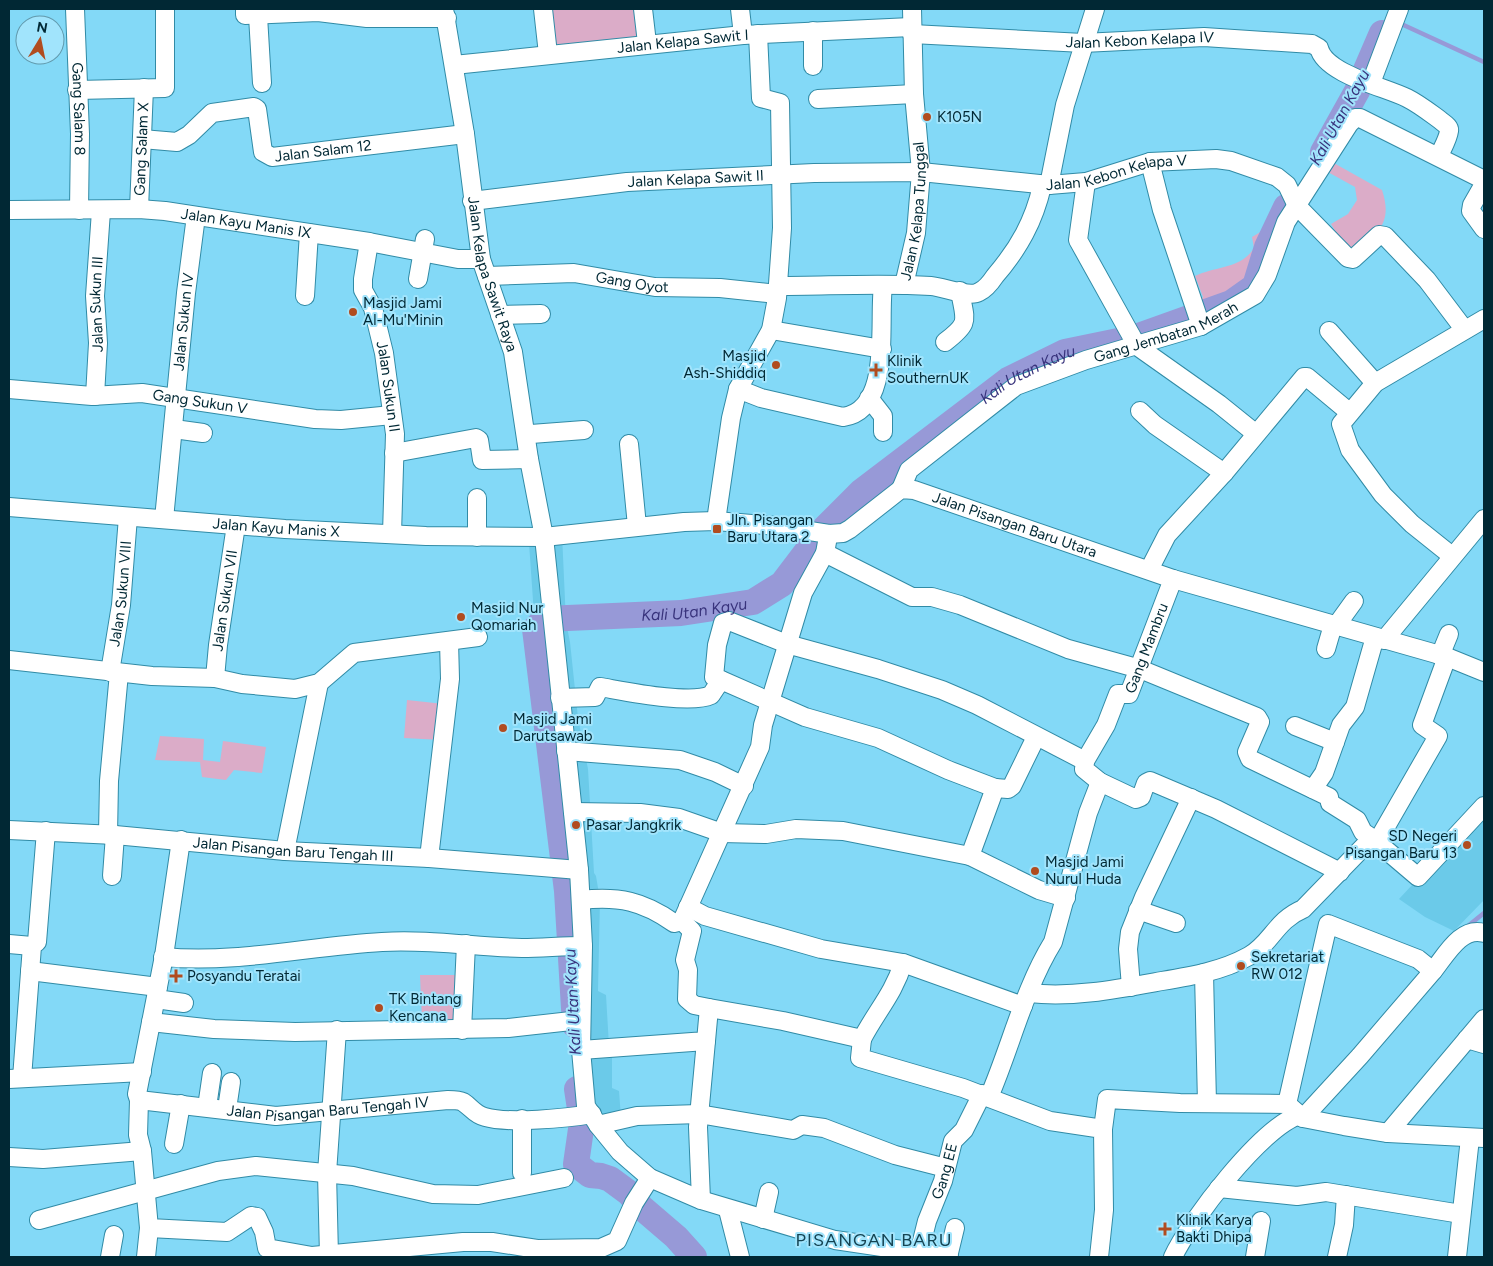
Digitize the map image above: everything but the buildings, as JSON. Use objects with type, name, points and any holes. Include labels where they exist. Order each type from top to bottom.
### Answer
[{"type":"street","name":"Gang Salam 8","points":[[76,9],[80,158],[79,210]]},
{"type":"street","points":[[77,90],[165,88],[165,9]]},
{"type":"street","points":[[542,9],[548,54]]},
{"type":"street","points":[[643,9],[647,44]]},
{"type":"street","points":[[716,521],[738,389],[771,330],[778,290],[782,228],[780,103],[761,98],[750,34],[740,9]]},
{"type":"street","name":"Jalan Kelapa Tunggal","points":[[738,389],[768,400],[843,418],[856,414],[870,398],[880,372],[883,286],[904,285],[916,234],[921,172],[914,94],[912,9]]},
{"type":"street","points":[[904,285],[938,287],[973,294],[980,292],[1002,269],[1026,235],[1045,186],[1065,105],[1095,9]]},
{"type":"street","points":[[262,83],[251,12],[318,12],[367,18],[446,14]]},
{"type":"street","name":"Jalan Kelapa Sawit Raya","points":[[446,14],[454,65],[456,135],[472,201],[481,259],[512,352],[544,537],[573,812],[569,869],[581,900],[576,946],[577,1021],[588,1118]]},
{"type":"street","points":[[1364,81],[1395,17]]},
{"type":"street","name":"Jalan Kelapa Sawit I","points":[[454,65],[750,34],[912,31]]},
{"type":"street","name":"Jalan Kebon Kelapa IV","points":[[912,31],[1083,43],[1204,37],[1312,44],[1319,48],[1321,56],[1328,63],[1364,81],[1407,98],[1426,109],[1448,127],[1449,132],[1438,156]]},
{"type":"street","points":[[813,32],[813,66]]},
{"type":"street","name":"Gang Salam X","points":[[139,209],[144,88]]},
{"type":"street","points":[[818,99],[914,94]]},
{"type":"street","name":"Jalan Salam 12","points":[[142,139],[177,142],[189,135],[209,114],[254,107],[256,109],[263,152],[272,157],[456,135]]},
{"type":"street","name":"Gang Jembatan Merah","points":[[901,489],[909,470],[1016,386],[1255,295],[1262,287],[1286,222],[1296,204],[1348,124],[1355,118],[1360,118],[1438,156]]},
{"type":"street","points":[[1438,156],[1480,178],[1484,183],[1472,205],[1472,211],[1484,229]]},
{"type":"street","name":"Jalan Kebon Kelapa V","points":[[921,172],[980,177],[1045,186],[1086,182],[1150,162],[1192,158],[1231,161],[1277,177],[1287,184],[1296,204]]},
{"type":"street","points":[[1150,162],[1162,210],[1198,318]]},
{"type":"street","name":"Jalan Kelapa Sawit II","points":[[472,201],[628,182],[781,175],[921,172]]},
{"type":"street","points":[[1086,182],[1078,240],[1133,341],[1255,433]]},
{"type":"street","points":[[1296,204],[1352,259],[1379,235],[1385,236],[1427,280],[1464,329]]},
{"type":"street","name":"Jalan Kayu Manis IX","points":[[9,210],[101,211],[139,209],[369,242],[424,245],[458,259],[481,259]]},
{"type":"street","name":"Jalan Sukun III","points":[[94,396],[98,343],[95,296],[101,211]]},
{"type":"street","name":"Jalan Sukun IV","points":[[164,519],[186,292],[196,216]]},
{"type":"street","points":[[305,296],[309,233]]},
{"type":"street","name":"Jalan Sukun II","points":[[369,242],[363,290],[373,308],[384,353],[395,434],[392,534]]},
{"type":"street","points":[[418,279],[424,245]]},
{"type":"street","name":"Gang Oyot","points":[[487,276],[574,273],[655,287],[778,290],[883,286]]},
{"type":"street","points":[[945,342],[964,325],[960,291]]},
{"type":"street","points":[[500,315],[541,314]]},
{"type":"street","points":[[1345,418],[1375,383],[1464,329],[1484,319]]},
{"type":"street","points":[[771,330],[882,349]]},
{"type":"street","points":[[1329,331],[1375,383]]},
{"type":"street","points":[[1149,570],[1167,535],[1224,473],[1255,433],[1304,377],[1308,377],[1345,418],[1350,450],[1383,495],[1412,524],[1452,556]]},
{"type":"street","name":"Gang Sukun V","points":[[9,389],[94,396],[142,393],[315,418],[341,420],[392,415]]},
{"type":"street","points":[[870,398],[883,416],[883,432]]},
{"type":"street","points":[[1140,411],[1155,425],[1224,473]]},
{"type":"street","points":[[174,429],[203,433]]},
{"type":"street","points":[[531,434],[584,430]]},
{"type":"street","points":[[394,453],[476,438],[480,440],[482,460],[529,459]]},
{"type":"street","points":[[629,444],[637,526]]},
{"type":"street","points":[[544,537],[637,526],[716,521],[801,529],[828,534],[843,533],[901,489]]},
{"type":"street","name":"Jalan Pisangan Baru Utara","points":[[901,489],[914,490],[1173,579],[1444,656],[1484,672]]},
{"type":"street","points":[[476,498],[477,537]]},
{"type":"street","name":"Jalan Kayu Manis X","points":[[9,507],[236,525],[392,534],[544,537]]},
{"type":"street","name":"Jalan Sukun VIII","points":[[112,876],[109,781],[114,672],[128,517]]},
{"type":"street","points":[[1313,789],[1324,773],[1341,725],[1354,707],[1380,639],[1484,519]]},
{"type":"street","name":"Jalan Sukun VII","points":[[215,678],[218,645],[236,525]]},
{"type":"street","points":[[581,900],[602,898],[634,902],[655,909],[674,923],[685,914],[760,747],[763,725],[802,593],[825,553],[828,534]]},
{"type":"street","points":[[825,553],[912,597],[924,596],[943,600],[1068,648],[1140,669],[1257,717],[1260,722],[1247,756],[1329,797],[1330,803],[1357,820],[1363,832],[1418,876],[1484,806]]},
{"type":"street","name":"Gang Mambru","points":[[1085,761],[1106,725],[1118,694],[1129,694],[1173,579]]},
{"type":"street","points":[[1326,650],[1334,625],[1354,601]]},
{"type":"street","points":[[1036,737],[1012,786],[1008,789],[994,788],[878,738],[805,717],[720,680],[714,675],[717,645],[725,621],[787,644],[868,666],[942,690],[984,708],[1036,737],[1085,761],[1084,769],[1100,782],[1136,799],[1141,797],[1146,783],[1150,781],[1191,798],[1294,847],[1340,872]]},
{"type":"street","points":[[685,914],[705,916],[821,949],[903,963],[1026,999],[1132,987],[1204,973],[1251,955],[1290,914],[1303,909],[1374,840],[1438,736],[1422,725],[1449,634]]},
{"type":"street","points":[[9,660],[114,672],[215,678],[242,684],[295,689],[319,683],[354,654],[478,637]]},
{"type":"street","points":[[429,858],[450,679],[449,641]]},
{"type":"street","points":[[560,698],[595,698],[600,687],[668,697],[701,698],[711,695],[720,680]]},
{"type":"street","points":[[285,851],[319,683]]},
{"type":"street","points":[[1295,726],[1335,742]]},
{"type":"street","points":[[566,751],[680,760],[715,772],[744,786]]},
{"type":"street","name":"Gang EE","points":[[919,1253],[953,1141],[964,1130],[1008,1053],[1026,999],[1047,951],[1053,942],[1088,813],[1100,782]]},
{"type":"street","points":[[970,856],[994,788]]},
{"type":"street","points":[[1132,987],[1129,940],[1138,910],[1191,798]]},
{"type":"street","points":[[573,812],[640,813],[672,817],[722,833],[766,834],[816,828],[842,831],[970,856],[1039,890],[1066,898]]},
{"type":"street","name":"Jalan Pisangan Baru Tengah III","points":[[9,830],[111,835],[182,840],[285,851],[429,858],[569,869]]},
{"type":"street","points":[[9,944],[32,946],[37,942],[46,831]]},
{"type":"street","points":[[146,1257],[150,1228],[144,1192],[142,1151],[138,1135],[139,1100],[137,1094],[164,957],[182,840]]},
{"type":"street","points":[[1303,909],[1326,926]]},
{"type":"street","points":[[1138,910],[1176,923]]},
{"type":"street","points":[[685,914],[692,931],[685,960],[688,970],[688,999],[694,1005],[862,1038]]},
{"type":"street","points":[[1326,926],[1331,924],[1427,966]]},
{"type":"street","points":[[1296,1112],[1326,926]]},
{"type":"street","points":[[1173,1257],[1182,1238],[1219,1188],[1283,1123],[1360,1056],[1427,966],[1468,932],[1484,933]]},
{"type":"street","points":[[164,957],[186,959],[274,955],[321,947],[384,942],[466,944],[521,948],[576,946]]},
{"type":"street","points":[[462,1030],[466,944]]},
{"type":"street","points":[[32,946],[15,1078],[142,1072]]},
{"type":"street","points":[[903,963],[897,984],[862,1038],[860,1058],[985,1095],[1050,1120],[1103,1129]]},
{"type":"street","points":[[30,971],[157,993],[184,1003]]},
{"type":"street","points":[[1204,973],[1207,1103]]},
{"type":"street","points":[[701,1200],[698,1114],[709,1008]]},
{"type":"street","points":[[1388,1133],[1484,1019]]},
{"type":"street","points":[[151,1022],[254,1032],[462,1030],[508,1028],[577,1021]]},
{"type":"street","points":[[329,1256],[327,1173],[338,1030]]},
{"type":"street","points":[[1467,1039],[1484,1044]]},
{"type":"street","points":[[581,1050],[706,1041]]},
{"type":"street","points":[[207,1107],[212,1073]]},
{"type":"street","points":[[227,1109],[231,1082]]},
{"type":"street","points":[[1098,1257],[1104,1210],[1103,1129],[1107,1099],[1207,1103],[1296,1112],[1388,1133],[1477,1138],[1461,1214],[1458,1257]]},
{"type":"street","name":"Jalan Pisangan Baru Tengah IV","points":[[139,1100],[227,1109],[268,1116],[448,1100],[462,1102],[473,1112],[486,1118],[588,1118],[698,1114],[793,1130],[802,1125],[824,1128],[895,1155],[946,1168]]},
{"type":"street","points":[[174,1144],[181,1104]]},
{"type":"street","points":[[588,1118],[620,1152],[650,1178],[728,1210],[836,1240],[948,1257],[955,1228]]},
{"type":"street","points":[[522,1119],[522,1173]]},
{"type":"street","points":[[9,1157],[43,1159],[142,1151]]},
{"type":"street","points":[[39,1220],[218,1171],[256,1166],[353,1176],[432,1194],[478,1195],[564,1178]]},
{"type":"street","points":[[150,1228],[226,1232],[251,1216],[257,1217],[264,1232],[267,1248],[292,1255],[329,1256],[463,1250],[492,1242],[537,1253],[564,1247],[601,1248],[612,1245],[617,1241],[635,1201],[650,1178]]},
{"type":"street","points":[[1219,1188],[1297,1196],[1326,1192],[1461,1214]]},
{"type":"street","points":[[763,1220],[769,1192]]},
{"type":"street","points":[[1336,1257],[1344,1225],[1346,1195]]},
{"type":"street","points":[[728,1210],[740,1257]]},
{"type":"street","points":[[1255,1257],[1260,1221]]},
{"type":"street","points":[[110,1257],[114,1235]]},
{"type":"shaded area","points":[[549,9],[637,9],[641,38],[555,50]]},
{"type":"shaded area","points":[[1332,162],[1382,190],[1385,202],[1386,212],[1380,228],[1351,257],[1331,224],[1348,214],[1357,200],[1355,187],[1326,171]]},
{"type":"shaded area","points":[[1262,231],[1271,232],[1245,283],[1237,293],[1228,299],[1198,312],[1196,305],[1203,297],[1195,276],[1242,260],[1254,248],[1252,237]]},
{"type":"shaded area","name":"Pasar Jangkrik","points":[[562,534],[566,622],[578,718],[588,769],[594,873],[600,900],[598,991],[606,995],[609,1046],[612,1053],[612,1088],[619,1091],[621,1118],[605,1119],[600,1112],[592,1112],[575,1024],[567,891],[535,629],[529,543]]},
{"type":"shaded area","points":[[407,700],[444,704],[441,740],[404,738]]},
{"type":"shaded area","points":[[160,736],[204,739],[203,760],[220,762],[223,741],[266,747],[262,773],[234,770],[226,780],[202,777],[200,762],[155,760]]},
{"type":"shaded area","name":"SD Negeri Pisangan Baru 13","points":[[1484,808],[1484,900],[1454,931],[1425,917],[1399,899]]},
{"type":"shaded area","points":[[420,975],[460,975],[458,1020],[422,1022]]},
{"type":"waterway","points":[[1397,22],[1484,62]]},
{"type":"waterway","name":"Kali Utan Kayu","points":[[1323,152],[1357,91],[1382,33]]},
{"type":"waterway","name":"Kali Utan Kayu","points":[[575,1025],[567,891],[535,629],[545,619],[681,613],[753,602],[782,584],[823,530],[862,491],[1008,380],[1065,352],[1133,338],[1231,303],[1255,286],[1267,247],[1286,207]]},
{"type":"waterway","points":[[1463,930],[1484,913]]},
{"type":"waterway","name":"Kali Utan Kayu","points":[[577,1089],[582,1122],[576,1164],[590,1175],[610,1179],[629,1193],[641,1207],[676,1237],[694,1257]]},
{"type":"place","name":"K105N","points":[[927,117]]},
{"type":"place","name":"Masjid Jami Al-Mu'Minin","points":[[353,312]]},
{"type":"place","name":"Masjid Ash-Shiddiq","points":[[776,365]]},
{"type":"place","name":"Klinik SouthernUK","points":[[876,370]]},
{"type":"place","name":"Jln. Pisangan Baru Utara 2","points":[[717,529]]},
{"type":"place","name":"Masjid Nur Qomariah","points":[[461,617]]},
{"type":"place","name":"Masjid Jami Darutsawab","points":[[503,728]]},
{"type":"place","name":"Pasar Jangkrik","points":[[576,825]]},
{"type":"place","name":"SD Negeri Pisangan Baru 13","points":[[1467,845]]},
{"type":"place","name":"Masjid Jami Nurul Huda","points":[[1035,871]]},
{"type":"place","name":"Sekretariat RW 012","points":[[1241,966]]},
{"type":"place","name":"Posyandu Teratai","points":[[176,976]]},
{"type":"place","name":"TK Bintang Kencana","points":[[379,1008]]},
{"type":"place","name":"Klinik Karya Bakti Dhipa","points":[[1165,1229]]},
{"type":"district","name":"PISANGAN BARU","points":[[874,1240]]}]
